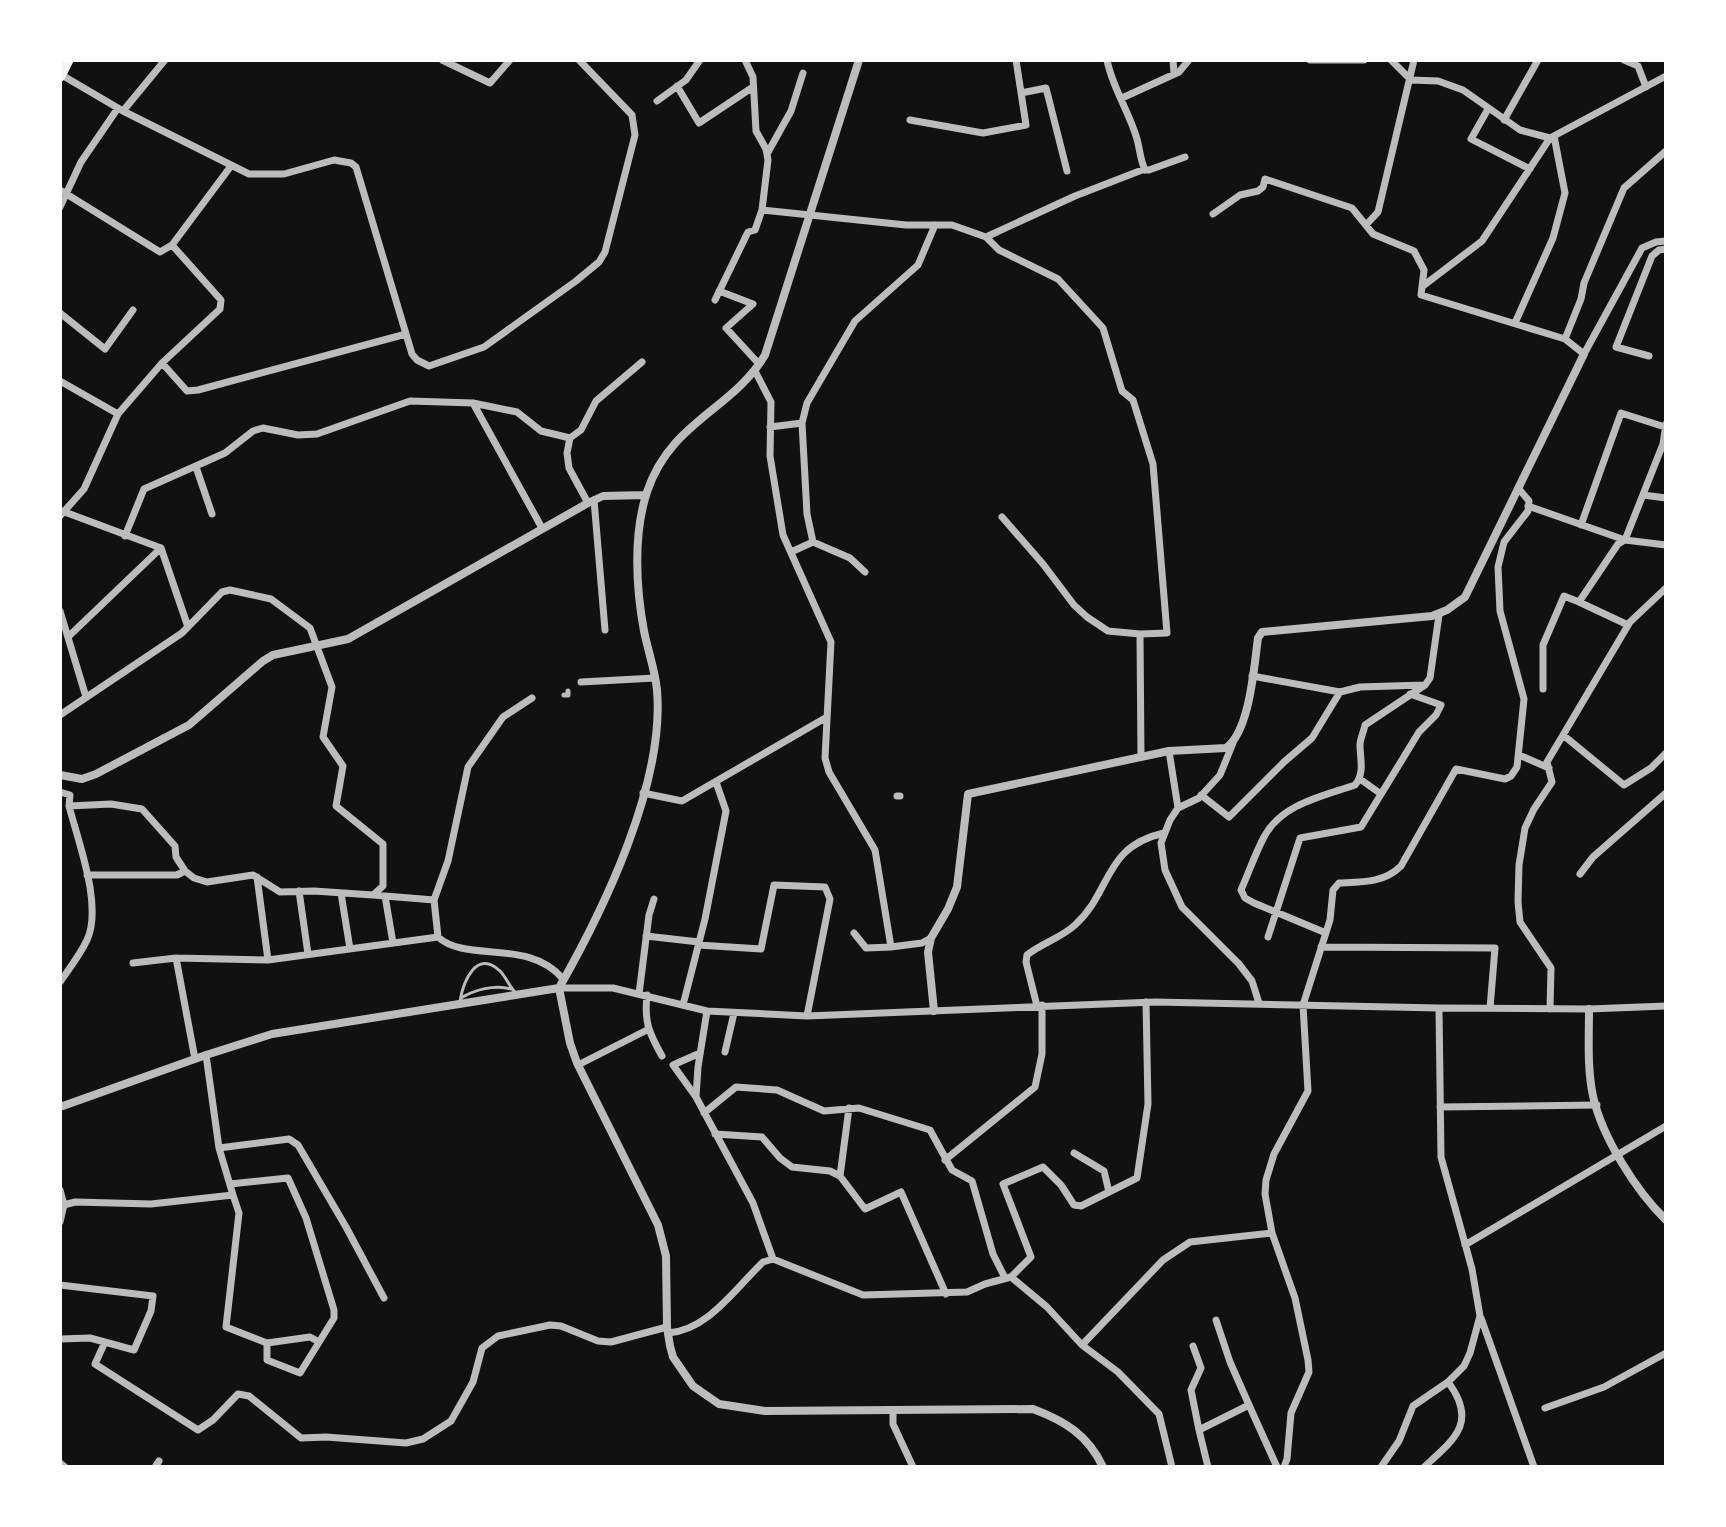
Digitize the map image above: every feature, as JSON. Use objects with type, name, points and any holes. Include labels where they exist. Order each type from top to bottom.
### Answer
[{"type":"main road","points":[[60,75],[68,60]]},
{"type":"street","points":[[60,207],[63,192],[81,162],[120,110],[165,60]]},
{"type":"street","points":[[442,60],[490,83],[510,60]]},
{"type":"street","points":[[60,75],[120,110],[249,174],[284,174],[334,160],[351,163],[356,167],[406,334],[417,360],[429,366],[484,347],[576,281],[599,262],[605,252],[635,135],[635,122],[629,110],[579,60]]},
{"type":"street","points":[[657,101],[686,80],[700,60]]},
{"type":"street","points":[[715,300],[748,232],[755,230],[767,184],[767,154],[756,131],[753,77],[745,60]]},
{"type":"street","points":[[561,984],[607,894],[631,833],[656,744],[655,678],[638,593],[637,554],[646,495],[654,474],[678,438],[757,368],[771,338],[859,60]]},
{"type":"street","points":[[910,120],[983,133],[1026,125],[1016,60]]},
{"type":"street","points":[[1107,60],[1110,75],[1138,141],[1145,170]]},
{"type":"street","points":[[1173,60],[1174,74]]},
{"type":"street","points":[[1122,98],[1174,74],[1189,60]]},
{"type":"street","points":[[1310,60],[1364,60]]},
{"type":"street","points":[[1391,60],[1411,80],[1451,85],[1476,97],[1488,109],[1520,130],[1552,137]]},
{"type":"street","points":[[1366,225],[1378,212],[1414,60]]},
{"type":"street","points":[[1504,120],[1537,60]]},
{"type":"street","points":[[1624,60],[1638,66],[1646,87]]},
{"type":"street","points":[[767,154],[791,111],[803,73]]},
{"type":"street","points":[[1423,286],[1482,241],[1552,137],[1666,76]]},
{"type":"street","points":[[677,86],[699,123],[753,87]]},
{"type":"street","points":[[1021,93],[1046,88],[1067,171]]},
{"type":"street","points":[[1488,109],[1471,139],[1530,169]]},
{"type":"street","points":[[1515,323],[1553,238],[1565,193],[1552,137]]},
{"type":"street","points":[[1565,339],[1584,283],[1624,188],[1666,151]]},
{"type":"street","points":[[986,237],[1075,196],[1185,157]]},
{"type":"street","points":[[63,192],[160,252],[172,245],[231,166]]},
{"type":"street","points":[[1213,214],[1240,195],[1258,191],[1265,179],[1352,208],[1373,234],[1414,251],[1424,270],[1421,295],[1565,339],[1584,354]]},
{"type":"street","points":[[762,210],[952,225],[986,237],[999,250],[1058,279],[1070,291],[1103,328],[1122,391],[1133,400],[1153,464],[1167,633],[1108,631],[1087,617],[1002,517]]},
{"type":"street","points":[[813,542],[807,514],[802,423],[807,403],[855,321],[918,265],[935,225]]},
{"type":"street","points":[[1259,1003],[1252,981],[1239,964],[1182,907],[1173,891],[1161,843],[1178,808],[1201,795],[1220,775],[1243,722],[1258,638],[1262,632],[1439,615],[1465,597],[1584,354],[1642,248],[1666,241]]},
{"type":"street","points":[[161,548],[61,513],[84,489],[118,414],[162,363],[220,309],[221,300],[172,245]]},
{"type":"street","points":[[1649,356],[1616,347],[1652,256],[1666,249]]},
{"type":"street","points":[[719,291],[753,304],[726,328],[757,368],[771,402],[770,456],[783,535],[831,642],[825,758],[829,772],[875,850],[891,947]]},
{"type":"street","points":[[60,313],[105,349],[133,310]]},
{"type":"street","points":[[162,363],[187,391],[406,334]]},
{"type":"street","points":[[605,630],[591,502],[569,468],[567,453],[570,438],[581,430],[596,401],[642,362]]},
{"type":"street","points":[[60,381],[118,414]]},
{"type":"street","points":[[125,536],[144,489],[225,453],[253,431],[263,428],[298,435],[317,434],[410,401],[473,403],[517,412],[541,431],[570,438]]},
{"type":"street","points":[[473,403],[542,528]]},
{"type":"street","points":[[1579,602],[1618,544],[1625,540],[1663,444],[1666,428],[1621,413],[1581,525]]},
{"type":"street","points":[[770,427],[802,423]]},
{"type":"street","points":[[196,467],[212,514]]},
{"type":"street","points":[[1284,1467],[1291,1413],[1309,1372],[1295,1298],[1272,1233],[1265,1194],[1267,1173],[1274,1154],[1309,1088],[1303,1005],[1331,917],[1333,890],[1339,883],[1376,881],[1392,875],[1401,866],[1456,769],[1505,779],[1517,767],[1524,699],[1500,611],[1498,567],[1504,542],[1528,511],[1529,501],[1518,488]]},
{"type":"street","points":[[60,775],[82,779],[96,774],[189,725],[263,661],[282,653],[348,639],[603,496],[646,495]]},
{"type":"street","points":[[1643,495],[1666,498]]},
{"type":"street","points":[[1528,506],[1625,540],[1666,545]]},
{"type":"street","points":[[791,552],[813,542],[850,558],[865,572]]},
{"type":"street","points":[[161,548],[188,627]]},
{"type":"street","points":[[68,637],[161,548]]},
{"type":"street","points":[[1550,1009],[1551,968],[1520,922],[1519,865],[1525,828],[1552,782],[1547,762],[1628,625],[1666,588]]},
{"type":"street","points":[[60,715],[188,627],[222,592],[230,590],[271,599],[310,628],[332,687],[323,737],[343,766],[336,806],[383,844],[383,886],[373,895]]},
{"type":"street","points":[[1543,689],[1543,645],[1564,596],[1628,625]]},
{"type":"street","points":[[60,611],[86,697]]},
{"type":"street","points":[[1326,933],[1245,898],[1241,890],[1265,835],[1282,815],[1308,801],[1355,785],[1360,779],[1363,762],[1360,743],[1365,725],[1425,685],[1430,678],[1439,615]]},
{"type":"street","points":[[1140,634],[1141,757]]},
{"type":"street","points":[[1252,676],[1340,692],[1360,687],[1425,685]]},
{"type":"street","points":[[581,682],[655,678]]},
{"type":"street","points":[[1201,795],[1229,817],[1312,738],[1340,692]]},
{"type":"street","points":[[1268,937],[1300,838],[1361,827],[1419,732],[1436,715],[1441,705],[1410,694]]},
{"type":"street","points":[[438,937],[434,900],[448,861],[468,767],[503,717],[532,698]]},
{"type":"street","points":[[643,793],[682,801],[827,717]]},
{"type":"street","points":[[1563,735],[1624,785],[1651,768],[1666,753]]},
{"type":"street","points":[[934,1011],[928,952],[931,938],[957,887],[968,794],[1169,751],[1217,750],[1233,743]]},
{"type":"street","points":[[1169,751],[1178,808]]},
{"type":"street","points":[[1519,755],[1549,768]]},
{"type":"street","points":[[1360,779],[1381,794]]},
{"type":"street","points":[[683,1005],[726,811],[716,782]]},
{"type":"street","points":[[60,792],[70,795],[69,806],[84,852],[93,924],[87,941],[60,982]]},
{"type":"street","points":[[1580,874],[1593,857],[1666,793]]},
{"type":"street","points":[[69,806],[111,804],[142,809],[175,846],[176,857],[185,871],[207,882],[253,875],[280,892],[434,900]]},
{"type":"street","points":[[945,1160],[1035,1087],[1042,1054],[1039,1006],[1026,962],[1027,955],[1077,923],[1114,863],[1127,848],[1164,833]]},
{"type":"street","points":[[87,875],[177,875],[185,871]]},
{"type":"street","points":[[257,877],[268,960]]},
{"type":"street","points":[[646,936],[761,949],[774,885],[825,887],[830,899],[807,1016]]},
{"type":"street","points":[[299,891],[308,954]]},
{"type":"street","points":[[341,893],[350,949]]},
{"type":"street","points":[[385,896],[393,943]]},
{"type":"street","points":[[654,899],[646,936],[643,995],[649,1029],[662,1056]]},
{"type":"street","points":[[854,933],[866,948],[922,943],[931,938]]},
{"type":"street","points":[[133,963],[176,958],[268,960],[438,937],[452,945],[539,960],[553,966],[561,984],[570,1043],[578,1065],[658,1225],[666,1256],[667,1330],[673,1357],[693,1386],[719,1404],[765,1411],[1033,1409],[1059,1419],[1081,1435],[1096,1452],[1103,1467]]},
{"type":"street","points":[[1321,947],[1495,948],[1490,1008]]},
{"type":"street","points":[[176,958],[195,1059]]},
{"type":"street","points":[[60,1107],[272,1034],[561,984],[613,988],[707,1011],[807,1016],[1146,1002],[1550,1009],[1666,1006]]},
{"type":"street","points":[[105,1342],[95,1364],[198,1430],[213,1420],[238,1394],[249,1396],[301,1438],[406,1443],[423,1439],[451,1421],[473,1382],[482,1348],[498,1336],[550,1325],[561,1326],[598,1341],[611,1342],[667,1330],[684,1332],[711,1315],[763,1262],[773,1259],[863,1295],[967,1292],[1008,1278],[1031,1257],[1003,1184],[1043,1167],[1061,1185],[1074,1205],[1081,1206],[1137,1178],[1148,1104],[1146,1002]]},
{"type":"street","points":[[1439,1008],[1441,1157],[1472,1269],[1480,1316],[1534,1467]]},
{"type":"street","points":[[1589,1009],[1589,1058],[1597,1105],[1617,1155],[1666,1220]]},
{"type":"street","points":[[696,1097],[707,1011]]},
{"type":"street","points":[[725,1052],[734,1013]]},
{"type":"street","points":[[578,1065],[649,1029]]},
{"type":"street","points":[[700,1053],[673,1065],[696,1097],[753,1203],[773,1259]]},
{"type":"street","points":[[206,1055],[219,1148],[239,1213],[226,1327],[267,1343],[310,1337],[319,1342]]},
{"type":"street","points":[[704,1113],[736,1087],[777,1090],[824,1111],[859,1108],[930,1130],[952,1170],[972,1181],[993,1254],[1008,1278],[1047,1307],[1082,1345],[1118,1372],[1159,1414],[1172,1467]]},
{"type":"street","points":[[1440,1107],[1597,1105]]},
{"type":"street","points":[[840,1176],[849,1108]]},
{"type":"street","points":[[1465,1245],[1666,1126]]},
{"type":"street","points":[[715,1134],[762,1137],[792,1167],[830,1171],[840,1176],[865,1209],[901,1192],[946,1294]]},
{"type":"street","points":[[219,1148],[289,1139],[298,1145],[384,1298]]},
{"type":"street","points":[[1074,1153],[1086,1155],[1104,1171],[1109,1192]]},
{"type":"street","points":[[230,1184],[288,1178],[306,1218],[334,1310],[334,1318],[300,1373],[267,1360],[267,1343]]},
{"type":"street","points":[[60,1190],[60,1222]]},
{"type":"street","points":[[62,1206],[75,1202],[151,1204],[233,1195]]},
{"type":"street","points":[[1082,1345],[1163,1260],[1190,1242],[1272,1233]]},
{"type":"street","points":[[60,1285],[153,1296],[151,1311],[134,1350],[90,1338],[60,1339]]},
{"type":"street","points":[[1381,1467],[1399,1441],[1413,1406],[1448,1382],[1464,1366],[1480,1316]]},
{"type":"street","points":[[1216,1320],[1230,1362],[1277,1467]]},
{"type":"street","points":[[1193,1346],[1201,1368],[1191,1390],[1208,1467]]},
{"type":"street","points":[[1545,1408],[1604,1387],[1666,1353]]},
{"type":"street","points":[[1424,1467],[1450,1444],[1461,1428],[1462,1401],[1448,1382]]},
{"type":"street","points":[[1199,1430],[1249,1405]]},
{"type":"street","points":[[893,1410],[893,1424],[913,1467]]},
{"type":"street","points":[[60,1463],[65,1467]]},
{"type":"lane","points":[[460,1001],[467,974],[476,967],[487,965],[497,968],[515,992]]}]
